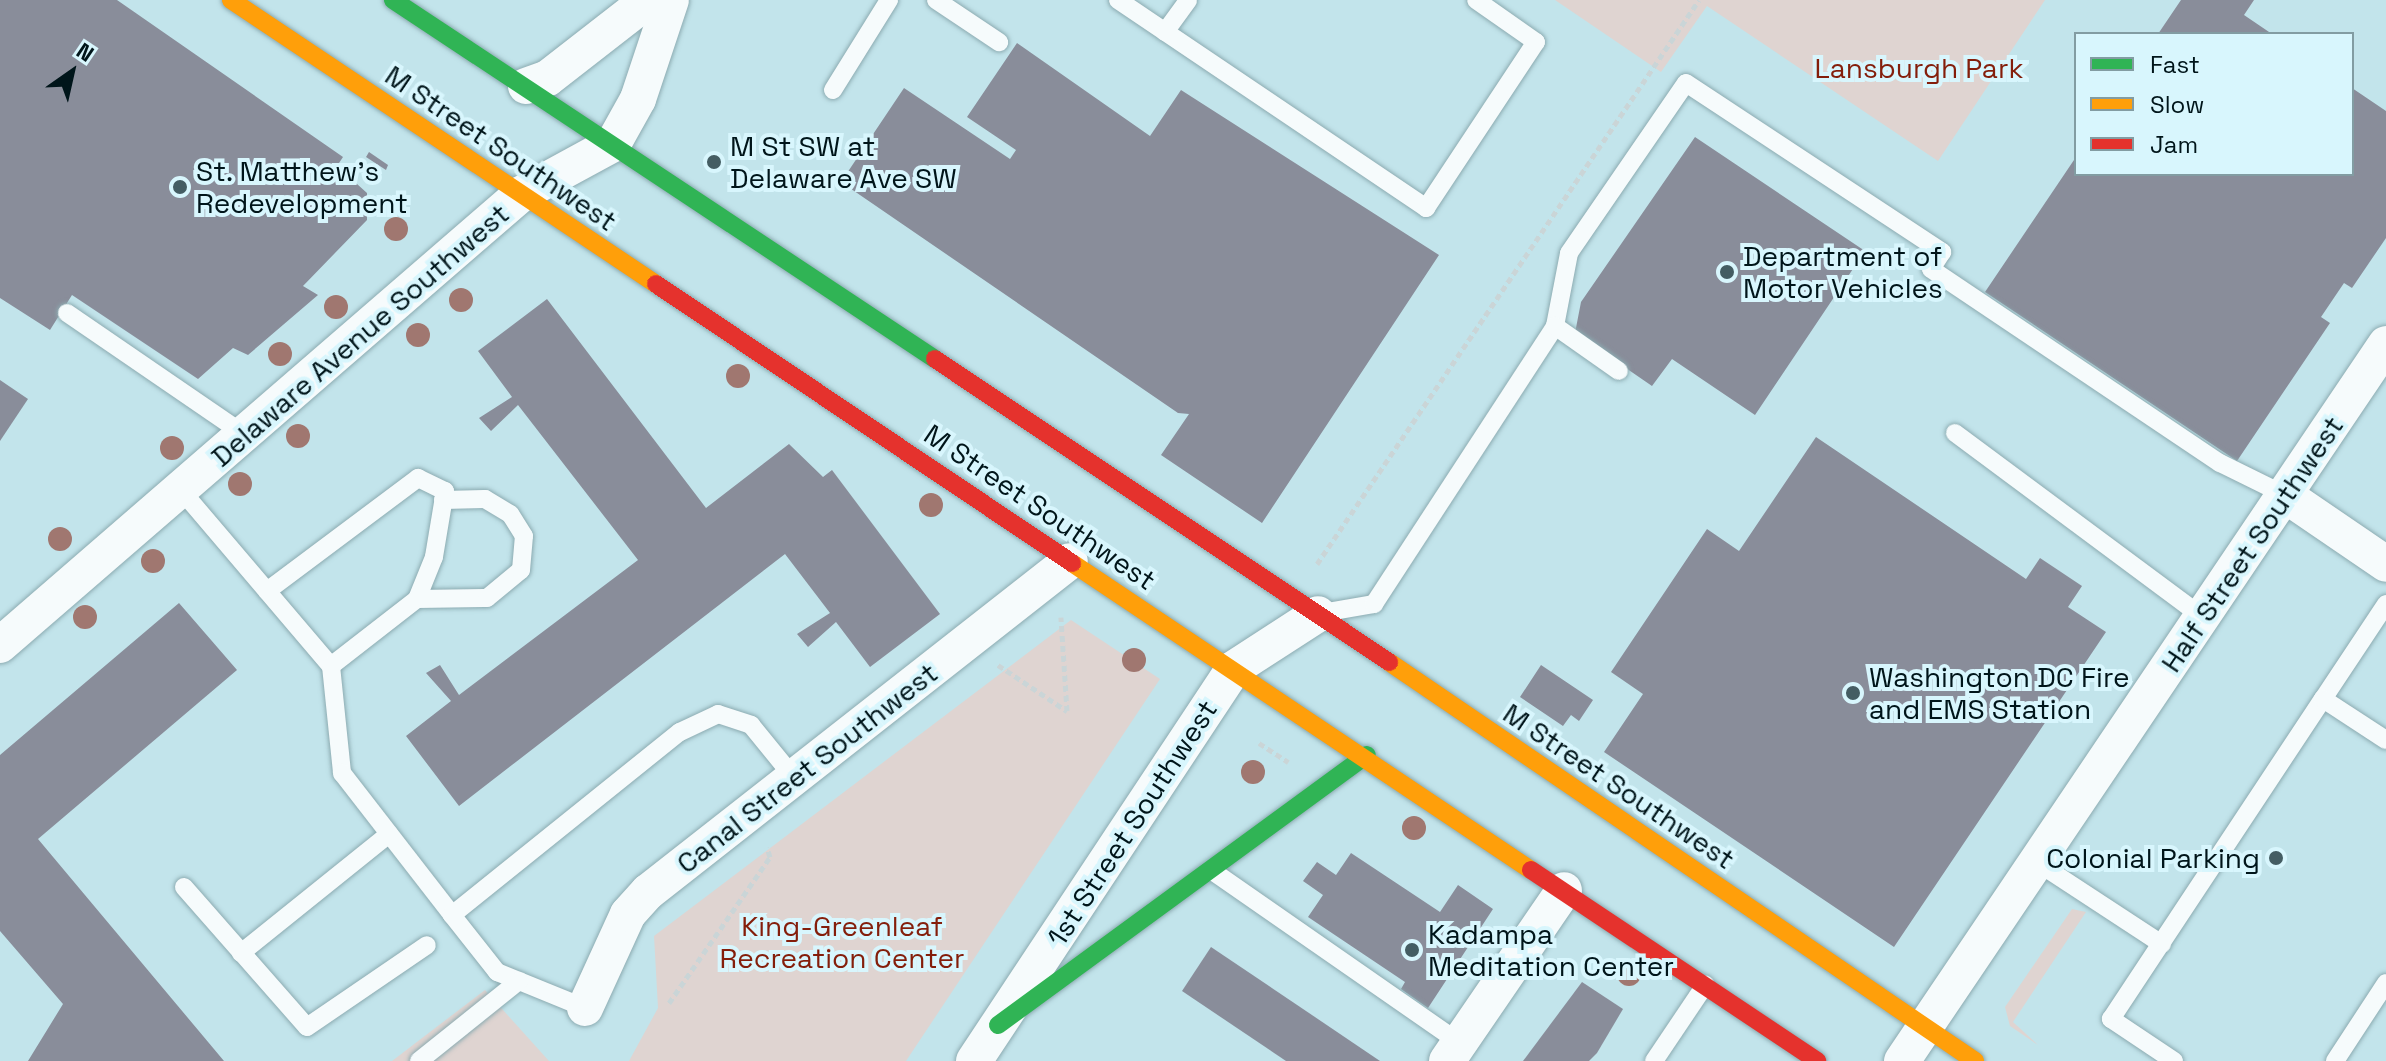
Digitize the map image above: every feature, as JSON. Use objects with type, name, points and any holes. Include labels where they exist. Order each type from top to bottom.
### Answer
[{"type":"main road","name":"M Street Southwest","points":[[231,0],[1070,561],[1367,755],[1817,1061]]},
{"type":"main road","name":"M Street Southwest","points":[[393,0],[1318,614],[1975,1061]]},
{"type":"main road","points":[[998,1025],[1367,755]]},
{"type":"street","points":[[526,86],[548,78],[638,8],[662,0]]},
{"type":"street","points":[[613,144],[638,99],[671,0]]},
{"type":"street","name":"Delaware Avenue Southwest","points":[[0,645],[521,194],[613,144]]},
{"type":"street","name":"Half Street Southwest","points":[[1902,1061],[2204,618],[2386,344]]},
{"type":"street","points":[[2285,495],[2386,564]]},
{"type":"street","name":"Canal Street Southwest","points":[[585,1008],[628,914],[1070,561]]},
{"type":"street","name":"1st Street Southwest","points":[[974,1061],[1233,669],[1318,614]]},
{"type":"street","points":[[1454,1052],[1564,890]]},
{"type":"lane","points":[[833,90],[889,0]]},
{"type":"lane","points":[[936,0],[999,42]]},
{"type":"lane","points":[[1118,0],[1426,208],[1536,42],[1476,0]]},
{"type":"lane","points":[[1165,32],[1188,0]]},
{"type":"lane","points":[[1318,614],[1374,604],[1555,326],[1569,253],[1686,83],[1942,252],[1931,269],[2220,463],[2285,495]]},
{"type":"lane","points":[[67,313],[245,435]]},
{"type":"lane","points":[[1555,326],[1619,371]]},
{"type":"lane","points":[[1955,433],[2204,618]]},
{"type":"lane","points":[[267,591],[418,478],[438,483],[443,500],[434,557],[417,599],[331,666]]},
{"type":"lane","points":[[181,490],[331,666],[342,773],[452,915],[497,972],[585,1008]]},
{"type":"lane","points":[[417,599],[487,598],[521,570],[524,536],[510,514],[485,499],[443,500]]},
{"type":"lane","points":[[2174,1061],[2111,1019],[2386,604]]},
{"type":"lane","points":[[2323,699],[2386,740]]},
{"type":"lane","points":[[452,915],[680,732],[718,714],[751,725],[795,779]]},
{"type":"lane","points":[[241,953],[389,834]]},
{"type":"lane","points":[[2038,863],[2162,944]]},
{"type":"lane","points":[[1211,870],[1454,1052]]},
{"type":"lane","points":[[184,887],[307,1027],[427,945]]},
{"type":"lane","points":[[419,1061],[519,981]]},
{"type":"lane","points":[[2335,1061],[2386,983]]},
{"type":"lane","points":[[1654,1061],[1705,985]]},
{"type":"path","points":[[1316,564],[1699,0]]},
{"type":"path","points":[[997,664],[1067,711],[1061,616]]},
{"type":"path","points":[[1259,743],[1295,767]]},
{"type":"path","points":[[669,1003],[770,857],[765,839]]},
{"type":"green space","name":"Lansburgh Park","points":[[1555,0],[2045,0],[1938,161],[1707,6],[1661,72]]},
{"type":"green space","name":"King-Greenleaf Recreation Center","points":[[1071,620],[1160,679],[906,1061],[629,1061],[658,1008],[654,936]]},
{"type":"green space","points":[[2072,909],[2086,912],[2013,1022],[2038,1045],[2010,1026],[2005,1007]]},
{"type":"green space","points":[[485,990],[549,1061],[392,1061]]},
{"type":"building","name":"St. Matthew's Redevelopment","points":[[0,0],[117,0],[343,157],[337,166],[367,193],[367,220],[303,286],[318,295],[248,355],[233,348],[198,379],[72,295],[50,330],[0,298]]},
{"type":"building","points":[[2181,0],[2254,0],[2244,15],[2269,32],[2159,32]]},
{"type":"building","points":[[1017,43],[1150,136],[1181,90],[1439,255],[1262,523],[1161,455],[1189,414],[1178,413],[841,182],[904,88],[1010,159],[1016,150],[967,117]]},
{"type":"building","points":[[2354,89],[2386,111],[2386,238],[2352,288],[2344,283],[2321,317],[2330,323],[2237,461],[1985,292],[2074,160],[2074,176],[2354,176]]},
{"type":"building","name":"Department of Motor Vehicles","points":[[1695,137],[1865,251],[1755,415],[1672,359],[1652,386],[1575,333],[1581,302]]},
{"type":"building","points":[[369,152],[388,165],[386,170],[366,157]]},
{"type":"building","points":[[547,299],[706,508],[789,444],[823,477],[832,470],[940,614],[870,667],[836,622],[808,647],[797,634],[830,613],[785,554],[459,806],[406,736],[451,701],[426,673],[440,665],[459,695],[638,560],[518,405],[491,431],[479,418],[512,397],[478,351]]},
{"type":"building","points":[[0,380],[28,399],[0,441]]},
{"type":"building","name":"Washington DC Fire and EMS Station","points":[[1816,437],[2026,579],[2040,558],[2082,586],[2068,607],[2106,632],[1894,947],[1604,752],[1643,694],[1611,672],[1707,529],[1739,551]]},
{"type":"building","points":[[179,603],[237,670],[38,839],[224,1061],[28,1061],[63,1004],[0,931],[0,755]]},
{"type":"building","points":[[1541,665],[1593,700],[1579,721],[1571,715],[1563,726],[1520,697]]},
{"type":"building","name":"Kadampa Meditation Center","points":[[1351,853],[1440,912],[1458,885],[1493,909],[1428,1008],[1401,989],[1405,982],[1308,917],[1323,895],[1303,881],[1317,862],[1336,875]]},
{"type":"building","points":[[1211,947],[1380,1061],[1286,1061],[1182,991]]},
{"type":"building","points":[[1582,982],[1623,1009],[1597,1053],[1589,1061],[1523,1061]]},
{"type":"traffic: fast","points":[[393,0],[935,359]]},
{"type":"traffic: fast","points":[[998,1025],[1367,755]]},
{"type":"traffic: slow","points":[[231,0],[656,284]]},
{"type":"traffic: slow","points":[[1072,563],[1531,870]]},
{"type":"traffic: slow","points":[[1389,662],[1975,1061]]},
{"type":"traffic: jam","points":[[656,284],[1072,563]]},
{"type":"traffic: jam","points":[[935,359],[1389,662]]},
{"type":"traffic: jam","points":[[1531,870],[1817,1061]]},
{"type":"place","name":"M St SW at Delaware Ave SW","points":[[714,162]]},
{"type":"place","name":"St. Matthew's Redevelopment","points":[[180,187]]},
{"type":"place","name":"Department of Motor Vehicles","points":[[1727,272]]},
{"type":"place","name":"Washington DC Fire and EMS Station","points":[[1853,693]]},
{"type":"place","name":"Colonial Parking","points":[[2276,858]]},
{"type":"place","name":"Kadampa Meditation Center","points":[[1412,950]]}]
